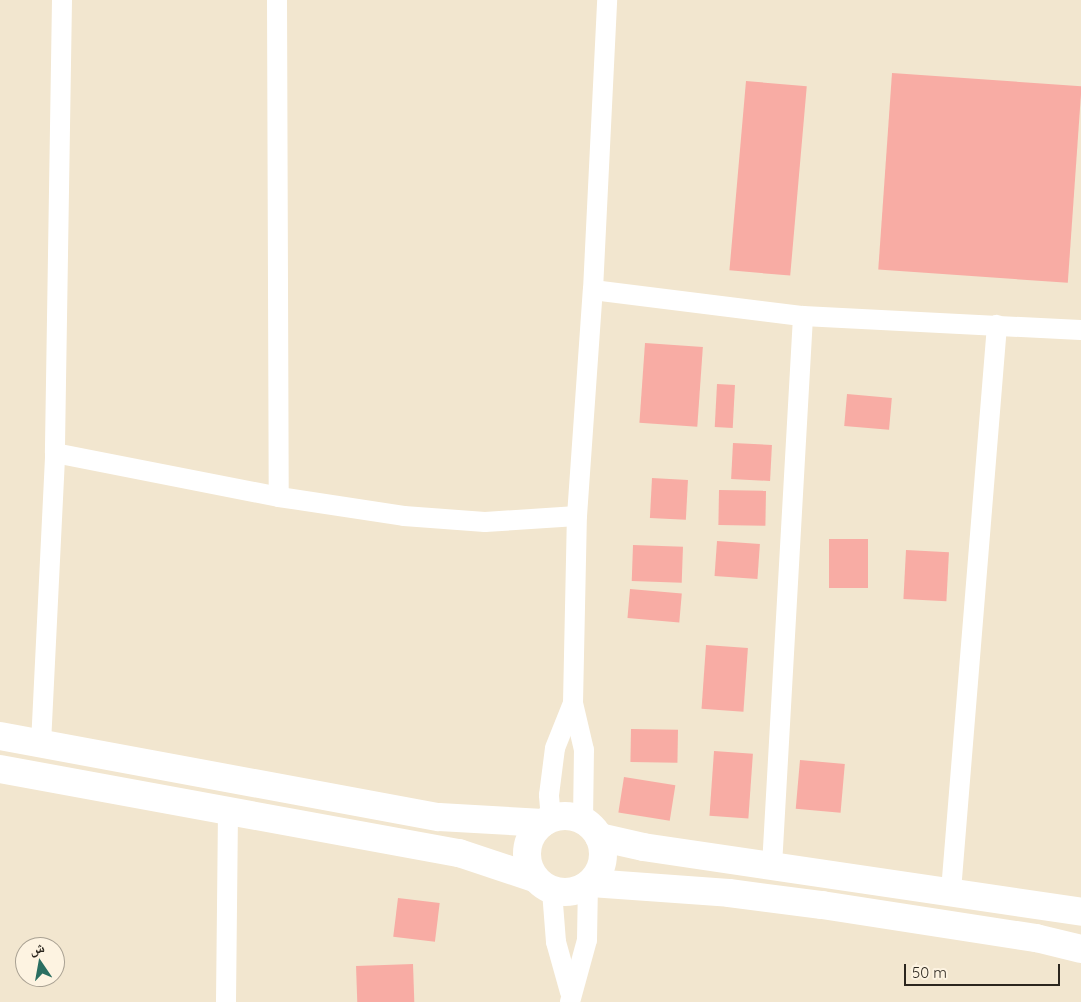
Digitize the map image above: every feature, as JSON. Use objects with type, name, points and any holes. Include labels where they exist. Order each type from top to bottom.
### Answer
[{"type":"street","points":[[41,744],[55,453],[62,0]]},
{"type":"street","points":[[277,0],[279,497]]},
{"type":"street","points":[[570,997],[587,940],[589,884],[603,861],[591,829],[584,750],[573,703],[577,516],[593,290],[607,0]]},
{"type":"street","points":[[593,290],[803,316],[1081,330]]},
{"type":"street","points":[[772,866],[803,316]]},
{"type":"street","points":[[951,891],[997,325]]},
{"type":"street","points":[[55,453],[279,497],[404,516],[485,522],[577,516]]},
{"type":"street","points":[[570,997],[543,884],[527,859],[527,848],[533,834],[547,821],[555,748],[573,703]]},
{"type":"street","points":[[0,736],[439,817],[547,821],[561,816],[591,829],[643,847],[951,891],[1081,912]]},
{"type":"street","points":[[0,769],[459,853],[543,884],[571,892],[589,884],[729,892],[1036,938],[1081,949]]},
{"type":"street","points":[[226,1002],[228,812]]},
{"type":"building","points":[[892,73],[1081,86],[1068,283],[878,270]]},
{"type":"building","points":[[746,81],[807,86],[790,276],[729,270]]},
{"type":"building","points":[[645,343],[703,347],[697,427],[639,423]]},
{"type":"building","points":[[717,384],[735,385],[733,428],[715,427]]},
{"type":"building","points":[[847,394],[892,398],[889,430],[844,426]]},
{"type":"building","points":[[733,443],[772,445],[770,481],[731,479]]},
{"type":"building","points":[[652,478],[688,480],[686,520],[650,518]]},
{"type":"building","points":[[719,490],[766,491],[765,526],[718,525]]},
{"type":"building","points":[[829,539],[868,539],[868,588],[829,588]]},
{"type":"building","points":[[717,541],[760,544],[757,579],[715,576]]},
{"type":"building","points":[[633,545],[683,547],[682,583],[632,581]]},
{"type":"building","points":[[906,550],[949,552],[946,601],[903,599]]},
{"type":"building","points":[[630,589],[682,594],[679,622],[627,618]]},
{"type":"building","points":[[706,645],[748,648],[743,712],[702,709]]},
{"type":"building","points":[[631,729],[678,730],[677,763],[630,762]]},
{"type":"building","points":[[714,751],[753,754],[748,819],[709,816]]},
{"type":"building","points":[[800,760],[845,764],[841,813],[796,809]]},
{"type":"building","points":[[624,777],[675,785],[670,821],[618,813]]},
{"type":"building","points":[[398,898],[440,903],[435,942],[393,937]]},
{"type":"building","points":[[413,964],[414,1002],[357,1002],[356,966]]}]
